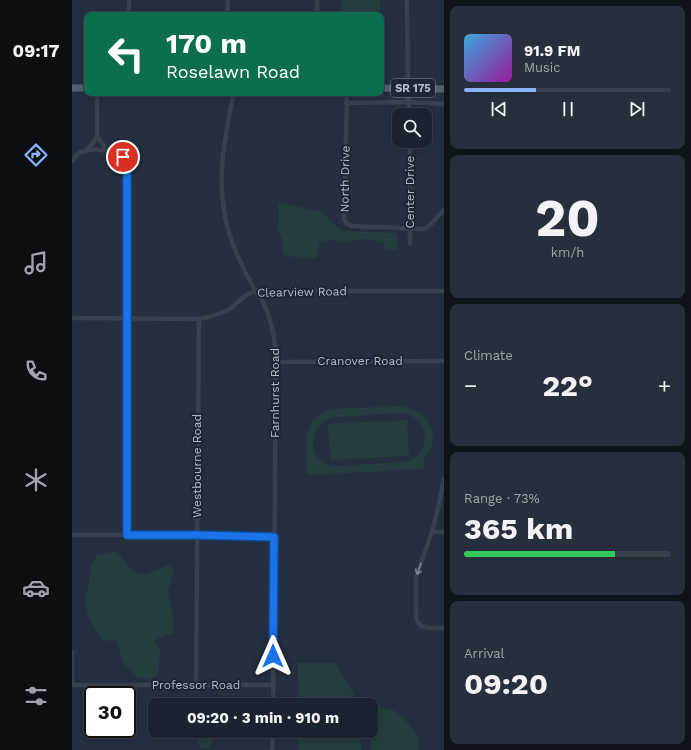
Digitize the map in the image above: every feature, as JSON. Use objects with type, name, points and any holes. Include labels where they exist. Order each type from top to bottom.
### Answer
[{"type":"main road","points":[[72,88],[84,88]]},
{"type":"main road","name":"SR 175","points":[[384,88],[444,90]]},
{"type":"street","points":[[129,0],[129,12]]},
{"type":"street","points":[[228,0],[228,12]]},
{"type":"street","points":[[317,0],[317,12]]},
{"type":"street","points":[[407,0],[409,108]]},
{"type":"street","points":[[97,96],[98,136],[107,151]]},
{"type":"street","name":"Farnhurst Road","points":[[233,96],[224,137],[222,156],[221,182],[224,211],[236,251],[255,291],[263,301],[275,336],[273,698]]},
{"type":"street","name":"North Drive","points":[[347,96],[344,219],[347,224],[352,226],[424,229],[430,225],[444,210]]},
{"type":"street","points":[[346,103],[409,102],[444,104]]},
{"type":"street","points":[[85,152],[98,136]]},
{"type":"street","name":"Center Drive","points":[[410,148],[410,244]]},
{"type":"street","points":[[72,161],[74,157],[91,150],[107,151],[123,157],[127,168],[127,535]]},
{"type":"street","name":"Clearview Road","points":[[72,318],[199,319],[213,316],[230,309],[245,296],[255,291],[444,291]]},
{"type":"street","name":"Westbourne Road","points":[[196,685],[199,319]]},
{"type":"street","name":"Cranover Road","points":[[276,362],[444,361]]},
{"type":"street","points":[[444,479],[440,504],[432,532],[416,576],[417,621],[421,626],[429,628],[444,628]]},
{"type":"street","points":[[432,532],[444,532]]},
{"type":"street","points":[[72,535],[197,535],[274,537]]},
{"type":"street","points":[[72,652],[72,686]]},
{"type":"street","name":"Professor Road","points":[[72,686],[273,685]]},
{"type":"street","points":[[272,738],[272,750]]},
{"type":"green space","points":[[342,0],[381,0],[379,12],[341,12]]},
{"type":"green space","points":[[278,202],[321,212],[342,231],[397,233],[397,250],[385,249],[383,242],[363,239],[343,242],[330,240],[320,242],[316,258],[283,255],[281,239],[277,230],[279,217]]},
{"type":"green space","points":[[399,406],[407,407],[420,413],[429,424],[433,438],[432,446],[424,461],[424,469],[307,475],[306,437],[312,421],[320,414],[333,409]],"holes":[[[399,413],[410,415],[418,421],[423,428],[425,436],[424,445],[420,453],[412,459],[402,462],[333,466],[322,461],[316,455],[313,447],[315,432],[320,425],[327,420],[336,417]]]},
{"type":"green space","points":[[407,420],[409,456],[330,460],[328,424]]},
{"type":"green space","points":[[116,551],[134,572],[146,575],[169,565],[174,572],[168,591],[173,614],[173,633],[172,635],[166,634],[155,640],[160,651],[158,675],[149,680],[137,677],[124,664],[116,640],[103,641],[88,617],[85,600],[91,564],[97,555]]},
{"type":"green space","points":[[298,663],[335,663],[354,694],[355,698],[298,698]]},
{"type":"green space","points":[[378,707],[395,711],[403,717],[418,736],[419,750],[371,750],[370,738],[378,738]]},
{"type":"green space","points":[[199,738],[211,738],[212,740],[210,747],[205,749],[200,747],[197,740]]},
{"type":"green space","points":[[298,738],[360,738],[362,750],[298,750]]},
{"type":"route","points":[[123,157],[127,168],[127,535],[274,537],[273,656]]}]
